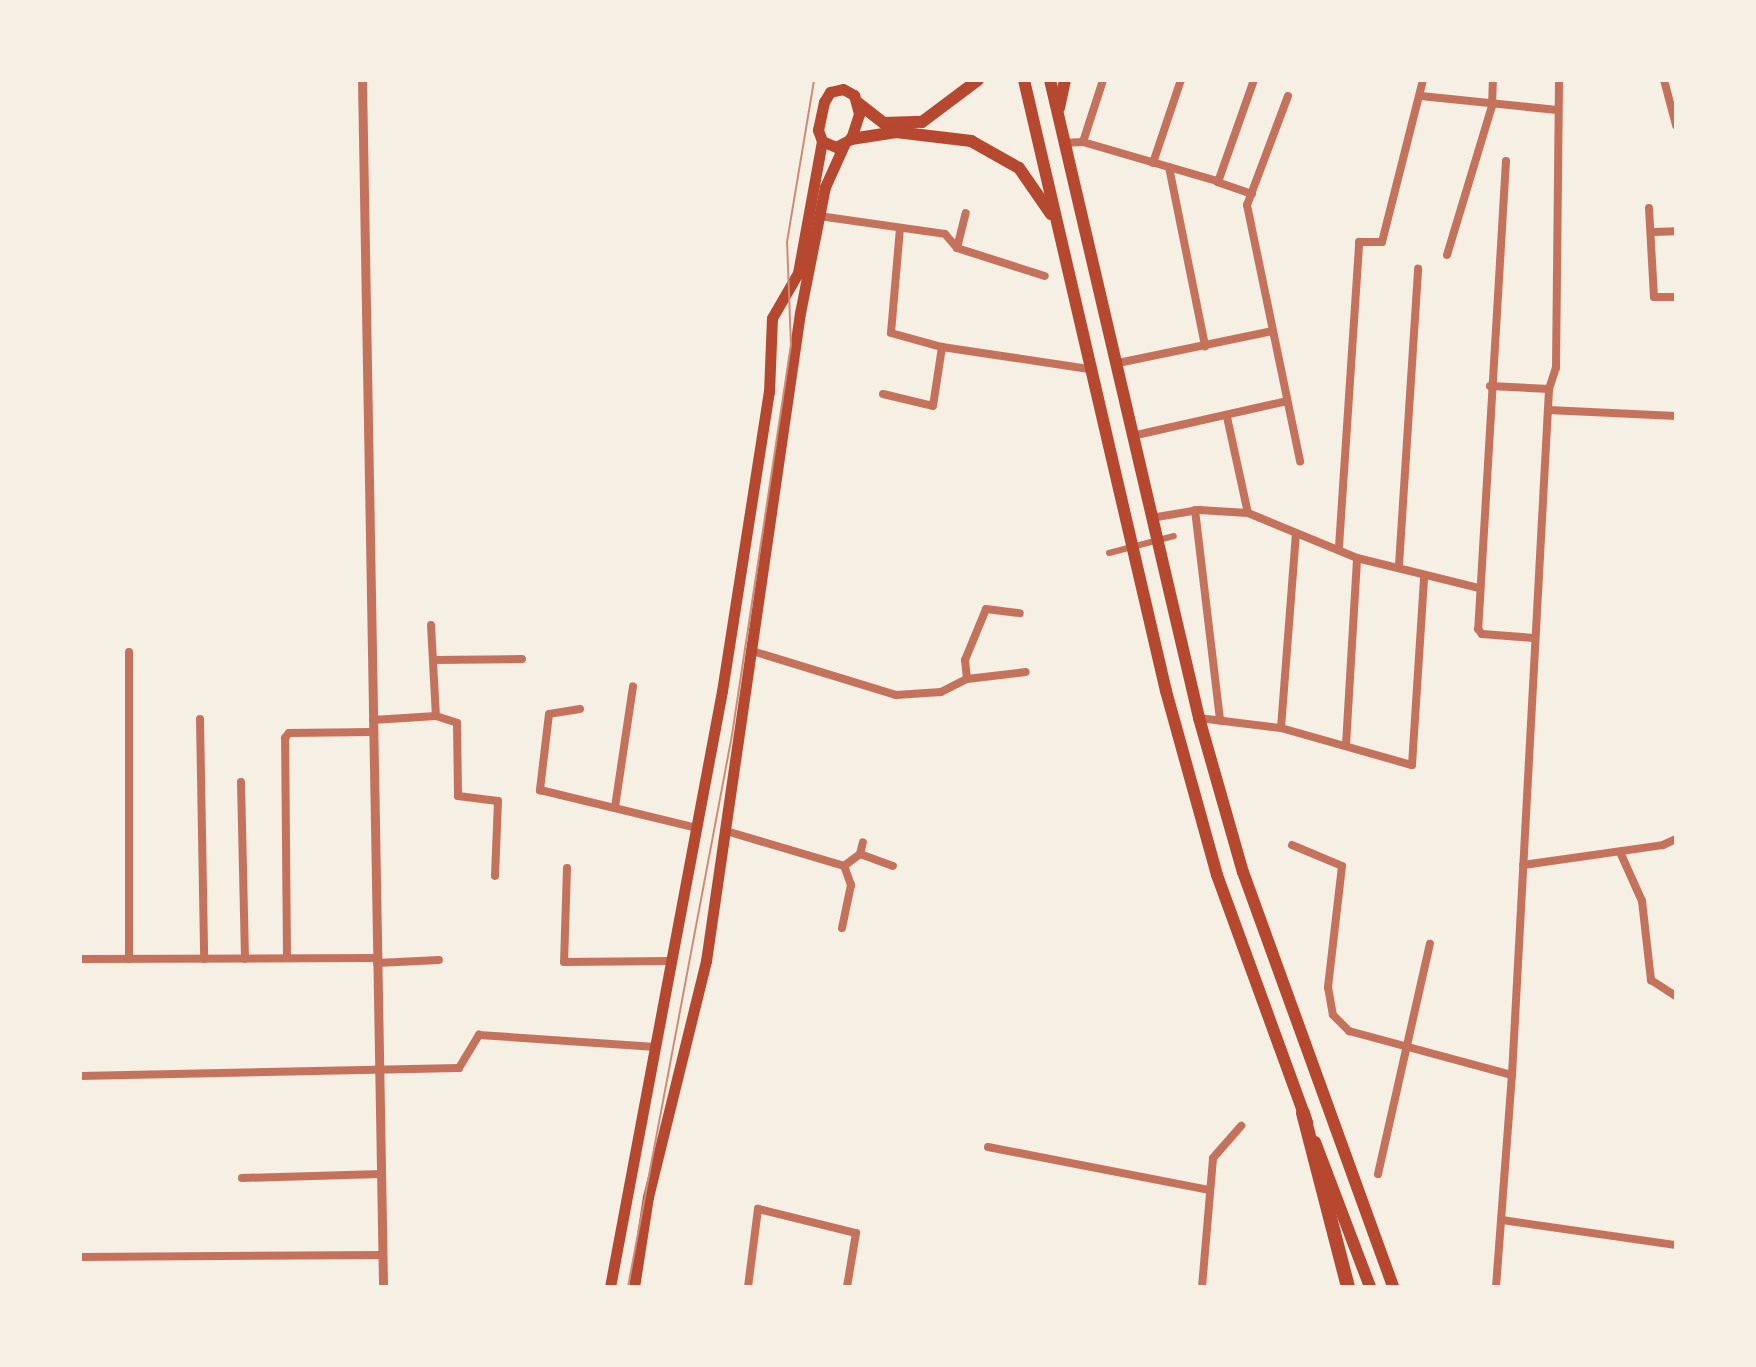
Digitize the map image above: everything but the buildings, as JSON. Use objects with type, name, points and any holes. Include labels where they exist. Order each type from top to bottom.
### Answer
[{"type":"highway","points":[[856,99],[884,123],[922,122],[978,80]]},
{"type":"highway","points":[[1024,80],[1166,691],[1217,875],[1370,1287]]},
{"type":"highway","points":[[1050,80],[1199,718],[1243,872],[1393,1287]]},
{"type":"highway","points":[[1058,115],[1065,80]]},
{"type":"highway","points":[[848,142],[878,133],[931,133],[983,147],[1019,168],[1046,202],[1071,272]]},
{"type":"highway","points":[[1303,1113],[1348,1287]]},
{"type":"main road","points":[[634,1287],[648,1197],[706,961],[819,216],[831,167],[848,142],[856,99],[850,80]]},
{"type":"main road","points":[[610,1287],[697,828],[769,392],[772,318],[798,273],[822,141],[818,130],[832,86],[843,89],[856,99]]},
{"type":"main road","points":[[822,141],[848,142]]},
{"type":"street","points":[[362,80],[383,1287]]},
{"type":"street","points":[[1083,142],[1103,80]]},
{"type":"street","points":[[1153,163],[1181,80]]},
{"type":"street","points":[[1217,182],[1254,80]]},
{"type":"street","points":[[1339,547],[1359,242],[1382,242],[1423,80]]},
{"type":"street","points":[[1447,255],[1492,106],[1493,80]]},
{"type":"street","points":[[1496,1287],[1512,1075],[1549,389],[1556,368],[1559,80]]},
{"type":"street","points":[[1664,80],[1676,125]]},
{"type":"street","points":[[1288,96],[1247,205],[1300,462]]},
{"type":"street","points":[[1421,96],[1492,106],[1557,110]]},
{"type":"street","points":[[1063,143],[1083,142],[1252,194]]},
{"type":"street","points":[[1506,161],[1490,386],[1479,588],[1480,632],[1534,638]]},
{"type":"street","points":[[1169,167],[1205,346]]},
{"type":"street","points":[[1649,208],[1653,232],[1654,297],[1676,297]]},
{"type":"street","points":[[957,248],[966,213]]},
{"type":"street","points":[[819,216],[945,234],[957,248],[1045,276]]},
{"type":"street","points":[[900,228],[891,333],[942,347],[1090,369]]},
{"type":"street","points":[[1653,232],[1676,231]]},
{"type":"street","points":[[1399,565],[1418,269]]},
{"type":"street","points":[[1118,363],[1272,331]]},
{"type":"street","points":[[883,394],[933,406],[942,347]]},
{"type":"street","points":[[1490,386],[1549,389]]},
{"type":"street","points":[[1132,436],[1287,401]]},
{"type":"street","points":[[1548,410],[1676,416]]},
{"type":"street","points":[[1227,417],[1248,513]]},
{"type":"street","points":[[1151,518],[1195,510],[1248,513],[1296,534],[1339,547],[1357,558],[1399,565],[1424,577],[1479,588]]},
{"type":"street","points":[[1195,510],[1220,721]]},
{"type":"street","points":[[1281,728],[1296,534]]},
{"type":"street","points":[[1109,553],[1174,536]]},
{"type":"street","points":[[1346,745],[1357,558]]},
{"type":"street","points":[[1199,718],[1281,728],[1412,765],[1424,577]]},
{"type":"street","points":[[967,679],[965,660],[986,609],[1020,613]]},
{"type":"street","points":[[431,625],[436,716]]},
{"type":"street","points":[[752,651],[896,695],[941,692],[967,679],[1026,672]]},
{"type":"street","points":[[129,652],[129,959]]},
{"type":"street","points":[[433,660],[522,659]]},
{"type":"street","points":[[615,807],[633,686]]},
{"type":"street","points":[[580,709],[549,714],[540,790],[697,828]]},
{"type":"street","points":[[373,720],[436,716],[457,723],[458,796],[498,801],[495,876]]},
{"type":"street","points":[[200,719],[204,959]]},
{"type":"street","points":[[287,958],[285,738],[289,733],[373,732]]},
{"type":"street","points":[[241,782],[245,959]]},
{"type":"street","points":[[726,831],[844,866]]},
{"type":"street","points":[[1523,865],[1620,852],[1676,839]]},
{"type":"street","points":[[844,866],[860,854],[863,842]]},
{"type":"street","points":[[1292,845],[1342,866],[1328,987],[1333,1015],[1349,1031],[1512,1075]]},
{"type":"street","points":[[1620,852],[1642,901],[1651,980],[1676,996]]},
{"type":"street","points":[[860,854],[893,866]]},
{"type":"street","points":[[842,928],[851,885],[844,866]]},
{"type":"street","points":[[567,868],[564,962],[670,961]]},
{"type":"street","points":[[1378,1174],[1430,944]]},
{"type":"street","points":[[80,959],[439,960]]},
{"type":"street","points":[[80,1076],[459,1068],[479,1035],[656,1047]]},
{"type":"street","points":[[1202,1287],[1213,1158],[1241,1126]]},
{"type":"street","points":[[988,1147],[1210,1190]]},
{"type":"street","points":[[242,1178],[381,1174]]},
{"type":"street","points":[[748,1287],[758,1209],[856,1233],[847,1287]]},
{"type":"street","points":[[1502,1220],[1676,1245]]},
{"type":"street","points":[[80,1257],[383,1255]]},
{"type":"tram line","points":[[628,1287],[732,735],[791,345],[787,242],[814,80]]}]
